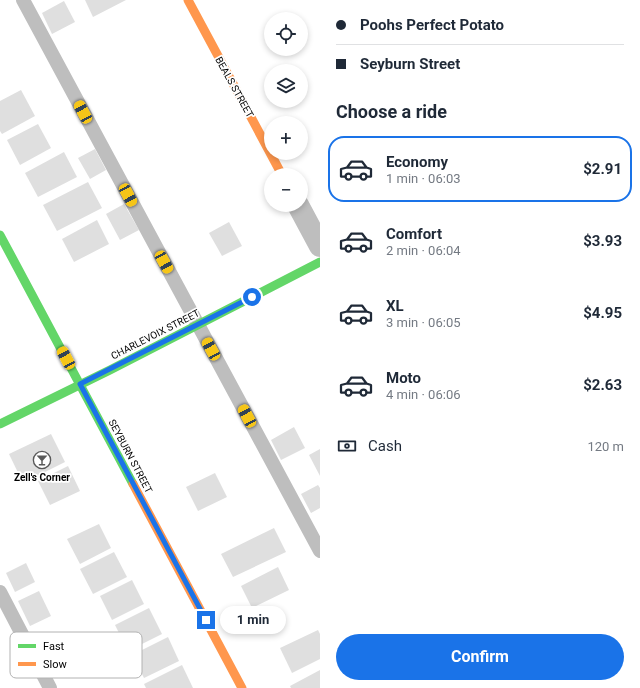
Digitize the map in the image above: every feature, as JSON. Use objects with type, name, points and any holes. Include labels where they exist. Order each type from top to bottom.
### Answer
[{"type":"street","name":"BEALS STREET","points":[[188,0],[278,168]]},
{"type":"street","points":[[302,212],[320,246]]},
{"type":"street","name":"SEYBURN STREET","points":[[0,235],[242,688]]},
{"type":"street","name":"CHARLEVOIX STREET","points":[[0,424],[320,262]]},
{"type":"lane","points":[[23,0],[320,551]]},
{"type":"lane","points":[[0,592],[21,632]]},
{"type":"lane","points":[[45,678],[50,688]]},
{"type":"building","points":[[85,0],[126,0],[93,17]]},
{"type":"building","points":[[64,1],[75,22],[52,34],[42,13]]},
{"type":"building","points":[[21,90],[35,116],[2,134],[0,131],[0,101]]},
{"type":"building","points":[[38,124],[51,148],[20,165],[7,140]]},
{"type":"building","points":[[95,149],[106,170],[90,179],[78,158]]},
{"type":"building","points":[[64,152],[77,177],[38,197],[25,173]]},
{"type":"building","points":[[88,182],[102,208],[57,231],[43,205]]},
{"type":"building","points":[[124,204],[139,230],[120,240],[106,214]]},
{"type":"building","points":[[97,220],[109,244],[74,262],[62,239]]},
{"type":"building","points":[[229,222],[242,246],[222,256],[209,233]]},
{"type":"building","points":[[294,427],[305,448],[281,460],[271,440]]},
{"type":"building","points":[[51,434],[65,462],[23,483],[9,454]]},
{"type":"building","points":[[320,449],[320,476],[309,455]]},
{"type":"building","points":[[68,466],[80,491],[50,505],[38,481]]},
{"type":"building","points":[[215,473],[227,497],[198,511],[186,487]]},
{"type":"building","points":[[318,485],[320,488],[320,508],[311,513],[301,494]]},
{"type":"building","points":[[99,524],[111,548],[80,564],[67,539]]},
{"type":"building","points":[[274,528],[286,552],[233,577],[221,554]]},
{"type":"building","points":[[114,552],[127,577],[93,594],[80,569]]},
{"type":"building","points":[[26,563],[35,582],[15,592],[6,573]]},
{"type":"building","points":[[278,567],[289,590],[252,608],[241,586]]},
{"type":"building","points":[[132,580],[144,604],[112,620],[100,596]]},
{"type":"building","points":[[39,591],[51,616],[30,626],[18,601]]},
{"type":"building","points":[[149,608],[162,634],[142,644],[142,632],[118,632],[115,625]]},
{"type":"building","points":[[318,630],[320,634],[320,659],[292,673],[280,648]]},
{"type":"building","points":[[168,637],[179,661],[144,678],[142,674],[142,650]]},
{"type":"building","points":[[182,665],[193,688],[146,688],[144,684]]},
{"type":"building","points":[[320,670],[320,688],[291,688],[290,686]]},
{"type":"traffic: fast","points":[[0,235],[133,484]]},
{"type":"traffic: fast","points":[[0,424],[110,370],[320,262]]},
{"type":"traffic: slow","points":[[188,0],[278,168]]},
{"type":"traffic: slow","points":[[133,484],[242,688]]},
{"type":"place","name":"Zell's Corner","points":[[42,460]]},
{"type":"route","points":[[206,620],[80,384],[252,297]]}]
